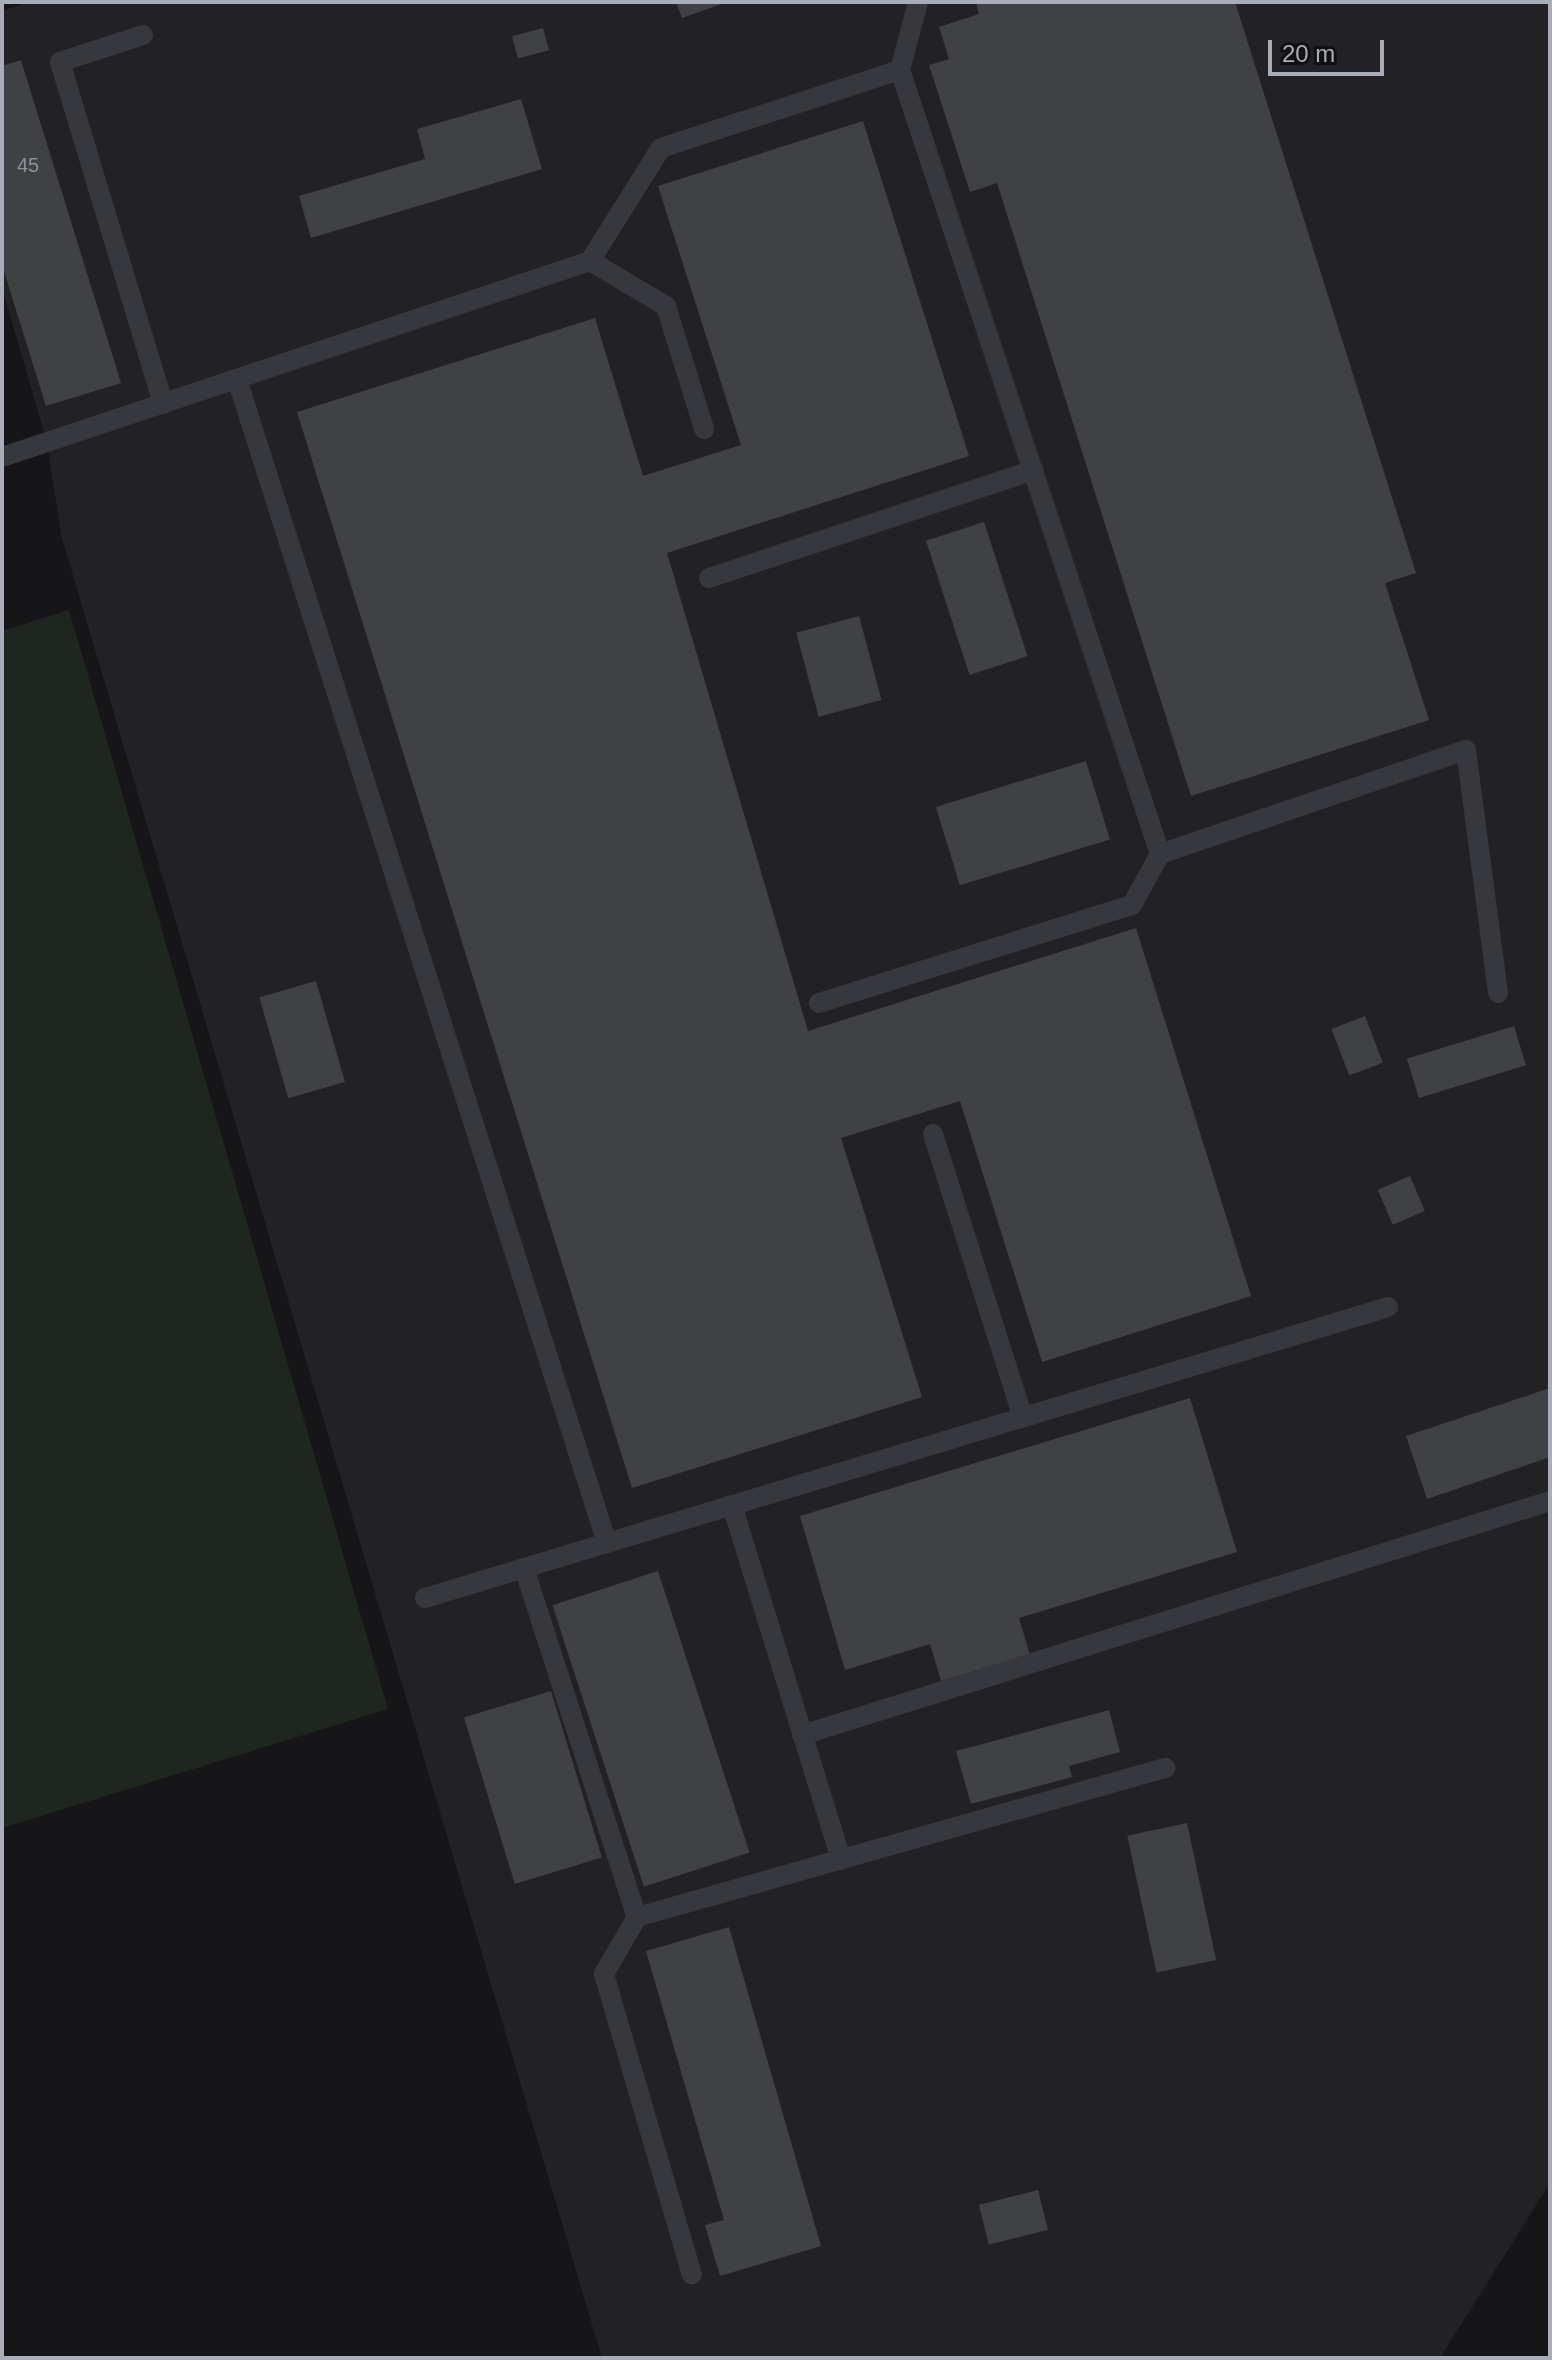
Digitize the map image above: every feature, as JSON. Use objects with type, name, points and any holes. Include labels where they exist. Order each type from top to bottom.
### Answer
[{"type":"lane","points":[[918,2],[900,70],[1160,854]]},
{"type":"lane","points":[[143,35],[60,62],[163,404]]},
{"type":"lane","points":[[2,457],[590,261],[661,148],[900,70]]},
{"type":"lane","points":[[590,261],[666,306],[704,429]]},
{"type":"lane","points":[[237,379],[607,1543]]},
{"type":"lane","points":[[709,578],[1033,470]]},
{"type":"lane","points":[[819,1003],[1132,905],[1160,854],[1466,750],[1498,993]]},
{"type":"lane","points":[[933,1134],[1023,1417]]},
{"type":"lane","points":[[425,1598],[1388,1307]]},
{"type":"lane","points":[[802,1735],[1550,1501]]},
{"type":"lane","points":[[732,1505],[841,1860]]},
{"type":"lane","points":[[524,1568],[637,1917]]},
{"type":"lane","points":[[692,2274],[604,1974],[637,1917],[1165,1768]]},
{"type":"shaded area","points":[[30,2],[1550,2],[1550,2183],[1440,2358],[602,2358],[61,535],[47,442],[2,288],[2,11]]},
{"type":"shaded area","points":[[69,610],[388,1709],[2,1828],[2,631]]},
{"type":"building","points":[[676,2],[727,2],[682,18]]},
{"type":"building","points":[[976,2],[1235,2],[1416,573],[1385,583],[1429,720],[1191,796],[997,183],[970,192],[929,65],[949,59],[939,27],[979,14]]},
{"type":"building","points":[[543,28],[549,50],[518,58],[512,36]]},
{"type":"building","points":[[21,60],[121,383],[46,406],[2,265],[2,66]]},
{"type":"building","points":[[521,99],[542,169],[311,238],[299,196],[425,159],[417,129]]},
{"type":"building","points":[[863,121],[969,456],[667,553],[808,1031],[1136,928],[1251,1296],[1042,1362],[960,1101],[841,1138],[922,1397],[632,1488],[297,412],[595,318],[643,476],[741,445],[658,186]]},
{"type":"building","points":[[984,522],[1028,656],[970,675],[926,541]]},
{"type":"building","points":[[859,616],[882,700],[819,717],[796,633]]},
{"type":"building","points":[[1086,761],[1110,839],[960,885],[936,807]]},
{"type":"building","points":[[316,981],[345,1082],[288,1098],[259,997]]},
{"type":"building","points":[[1365,1016],[1383,1063],[1349,1076],[1331,1029]]},
{"type":"building","points":[[1514,1026],[1526,1065],[1419,1098],[1407,1059]]},
{"type":"building","points":[[1410,1176],[1425,1211],[1393,1225],[1378,1190]]},
{"type":"building","points":[[1550,1388],[1550,1457],[1427,1499],[1406,1436]]},
{"type":"building","points":[[1190,1398],[1237,1552],[1019,1618],[1030,1655],[941,1681],[930,1644],[845,1670],[800,1516]]},
{"type":"building","points":[[658,1571],[749,1853],[644,1887],[552,1605]]},
{"type":"building","points":[[551,1691],[602,1857],[515,1884],[464,1718]]},
{"type":"building","points":[[1109,1710],[1120,1752],[1069,1766],[1072,1777],[971,1804],[956,1751]]},
{"type":"building","points":[[1187,1823],[1216,1960],[1156,1973],[1127,1836]]},
{"type":"building","points":[[729,1927],[821,2246],[720,2276],[705,2225],[724,2220],[646,1951]]},
{"type":"building","points":[[1038,2190],[1048,2230],[989,2245],[979,2205]]}]
